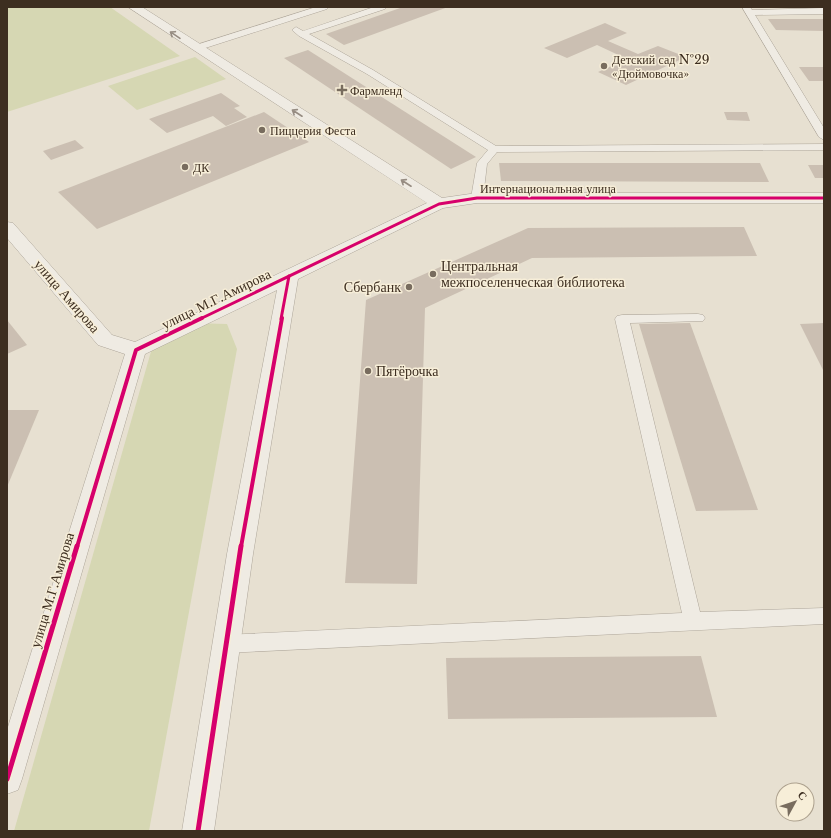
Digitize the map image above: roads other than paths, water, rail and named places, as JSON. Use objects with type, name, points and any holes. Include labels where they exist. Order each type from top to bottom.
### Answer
[{"type":"street","points":[[134,7],[439,204]]},
{"type":"street","name":"Интернациональная улица","points":[[289,276],[439,204],[477,198],[824,198]]},
{"type":"street","name":"улица Амирова","points":[[7,227],[105,340],[136,350]]},
{"type":"street","name":"улица М.Г.Амирова","points":[[7,779],[136,350],[289,276]]},
{"type":"street","name":"улица М.Г.Амирова","points":[[198,831],[225,644],[289,276]]},
{"type":"lane","points":[[196,48],[324,7]]},
{"type":"lane","points":[[302,34],[382,7]]},
{"type":"lane","points":[[747,10],[824,11]]},
{"type":"lane","points":[[747,10],[824,137]]},
{"type":"lane","points":[[280,21],[370,72],[494,149],[824,147]]},
{"type":"lane","points":[[477,198],[482,163],[494,149]]},
{"type":"lane","points":[[693,621],[622,319],[698,318]]},
{"type":"lane","points":[[225,644],[824,616]]},
{"type":"place","name":"Детский сад №29 «Дюймовочка»","points":[[604,66]]},
{"type":"place","name":"Фармленд","points":[[342,90]]},
{"type":"place","name":"Пиццерия Феста","points":[[262,130]]},
{"type":"place","name":"ДК","points":[[185,167]]},
{"type":"place","name":"Центральная межпоселенческая библиотека","points":[[433,274]]},
{"type":"place","name":"Сбербанк","points":[[409,287]]},
{"type":"place","name":"Пятёрочка","points":[[368,371]]}]
